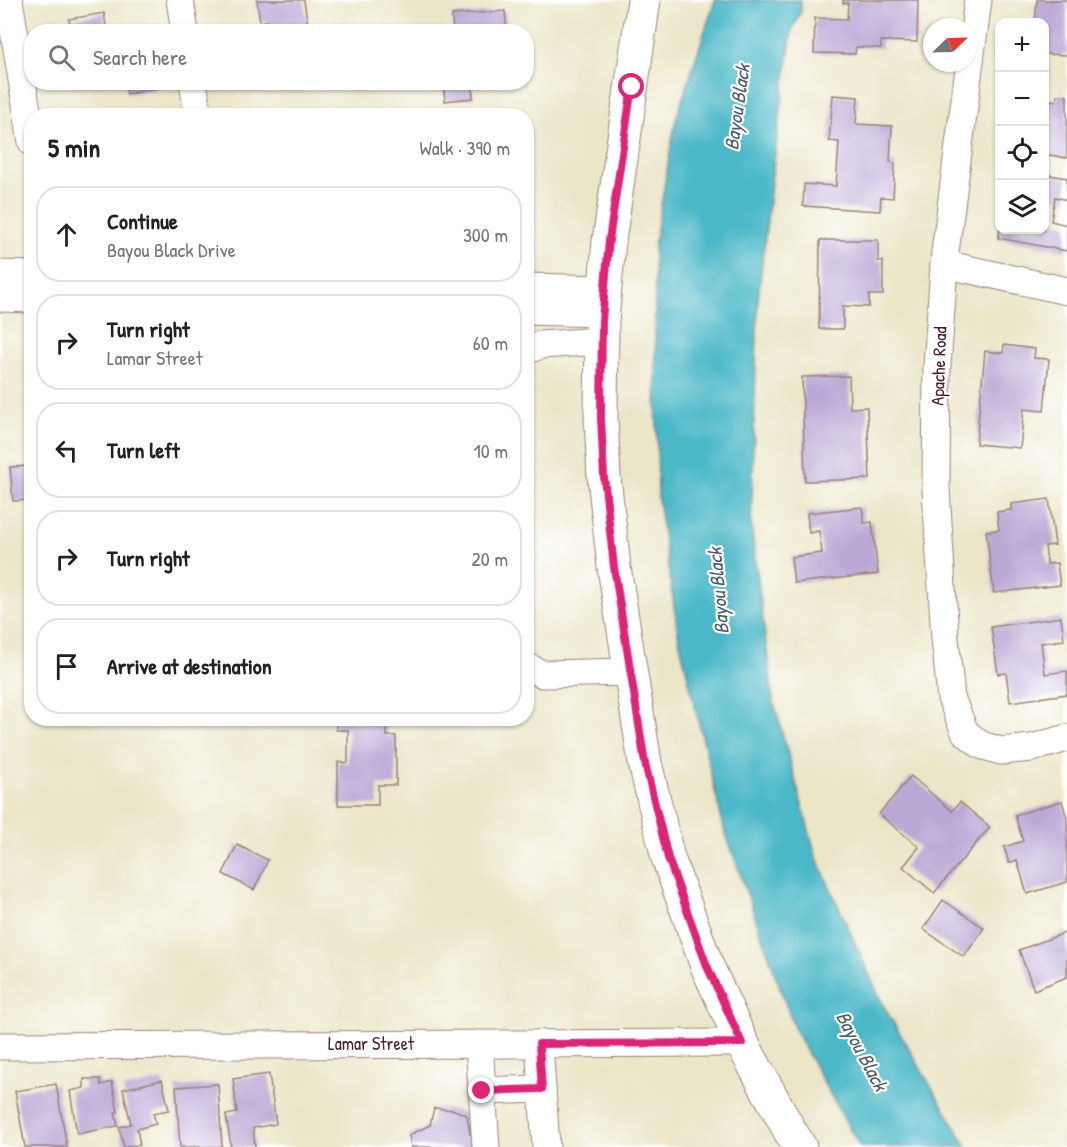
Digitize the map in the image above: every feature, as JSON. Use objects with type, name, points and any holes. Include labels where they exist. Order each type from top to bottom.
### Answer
[{"type":"main road","points":[[645,0],[609,240],[603,314],[601,418],[604,477],[614,567],[645,763],[668,858],[707,966],[742,1043],[800,1147]]},
{"type":"street","points":[[9,0],[26,108]]},
{"type":"street","points":[[180,0],[184,24]]},
{"type":"street","name":"Apache Road","points":[[978,0],[945,264],[937,366],[936,489],[951,698],[965,732],[981,745],[1001,751],[1032,748],[1067,738]]},
{"type":"street","points":[[194,90],[197,108]]},
{"type":"street","points":[[945,264],[1067,291]]},
{"type":"street","points":[[0,274],[24,275]]},
{"type":"street","points":[[534,290],[603,314]]},
{"type":"street","points":[[0,298],[24,299]]},
{"type":"street","points":[[534,311],[603,314]]},
{"type":"street","points":[[534,348],[603,314]]},
{"type":"street","points":[[534,670],[542,674],[630,672]]},
{"type":"street","name":"Lamar Street","points":[[0,1046],[742,1043]]},
{"type":"street","points":[[479,1044],[486,1147]]},
{"type":"street","points":[[539,1044],[546,1147]]},
{"type":"street","points":[[482,1091],[542,1089]]},
{"type":"water","name":"Bayou Black","points":[[715,0],[801,0],[801,11],[792,30],[758,300],[751,524],[773,699],[816,856],[883,1005],[967,1147],[860,1147],[796,1033],[724,828],[679,639],[658,500],[654,245],[676,119]]},
{"type":"building","points":[[257,0],[304,1],[308,24],[260,22]]},
{"type":"building","points":[[843,0],[918,0],[917,42],[881,41],[881,48],[856,47],[855,54],[814,53],[815,18],[847,19],[848,3],[843,3]]},
{"type":"building","points":[[1037,0],[1067,0],[1067,55],[1049,54],[1049,18],[1035,18]]},
{"type":"building","points":[[505,11],[506,24],[453,24],[452,15]]},
{"type":"building","points":[[104,13],[106,24],[70,24],[69,19]]},
{"type":"building","points":[[126,90],[149,90],[127,94]]},
{"type":"building","points":[[444,90],[472,90],[473,98],[445,101]]},
{"type":"building","points":[[833,95],[858,97],[856,124],[892,126],[890,162],[895,163],[893,198],[881,197],[880,211],[803,206],[804,184],[836,186],[839,142],[829,141]]},
{"type":"building","points":[[1057,95],[1067,96],[1067,158],[1049,155],[1049,100],[1056,101]]},
{"type":"building","points":[[1049,175],[1067,178],[1067,200],[1055,197],[1051,221],[1067,225],[1067,251],[998,238],[999,234],[1049,234]]},
{"type":"building","points":[[820,240],[878,240],[878,261],[883,261],[883,295],[869,295],[869,307],[843,306],[843,329],[819,329]]},
{"type":"building","points":[[1004,345],[1035,349],[1034,358],[1049,359],[1044,411],[1024,409],[1020,448],[976,444],[985,351],[1003,353]]},
{"type":"building","points":[[849,376],[850,408],[867,407],[870,479],[805,481],[802,377]]},
{"type":"building","points":[[24,466],[24,500],[13,501],[10,467]]},
{"type":"building","points":[[1049,499],[1055,545],[1045,546],[1047,564],[1057,563],[1060,585],[994,593],[986,531],[999,530],[997,512],[1011,510],[1011,504]]},
{"type":"building","points":[[862,507],[864,523],[872,522],[878,574],[794,583],[791,557],[822,553],[819,531],[809,533],[807,513]]},
{"type":"building","points":[[1061,617],[1064,640],[1041,643],[1045,674],[1067,671],[1067,694],[1010,702],[1006,673],[998,674],[991,627]]},
{"type":"building","points":[[336,726],[387,726],[387,736],[396,736],[396,785],[378,785],[378,805],[338,805],[338,762],[348,763],[348,730],[336,730]]},
{"type":"building","points":[[911,776],[952,811],[960,802],[990,827],[934,893],[903,867],[919,847],[879,814]]},
{"type":"building","points":[[1062,801],[1067,818],[1067,882],[1027,894],[1017,860],[1009,863],[1004,847],[1023,841],[1015,815]]},
{"type":"building","points":[[237,845],[268,860],[254,890],[223,874]]},
{"type":"building","points":[[943,900],[984,928],[964,957],[923,929]]},
{"type":"building","points":[[1067,932],[1067,977],[1034,990],[1019,950]]},
{"type":"building","points":[[269,1074],[276,1124],[253,1128],[255,1147],[231,1147],[226,1115],[237,1113],[233,1079]]},
{"type":"building","points":[[84,1079],[100,1079],[101,1085],[112,1082],[118,1112],[115,1112],[118,1126],[77,1134],[70,1091],[84,1088]]},
{"type":"building","points":[[162,1080],[169,1110],[153,1113],[156,1124],[137,1129],[140,1145],[124,1147],[119,1127],[131,1124],[123,1089]]},
{"type":"building","points":[[56,1084],[67,1147],[25,1147],[15,1091]]},
{"type":"building","points":[[218,1084],[222,1147],[180,1147],[176,1087]]},
{"type":"building","points":[[434,1108],[454,1110],[467,1115],[470,1134],[478,1133],[479,1147],[411,1147],[409,1135],[430,1125]]},
{"type":"route","points":[[482,1091],[542,1089],[539,1044],[742,1043],[707,966],[668,858],[645,763],[614,567],[604,477],[601,418],[602,321],[609,240],[632,87]]}]
